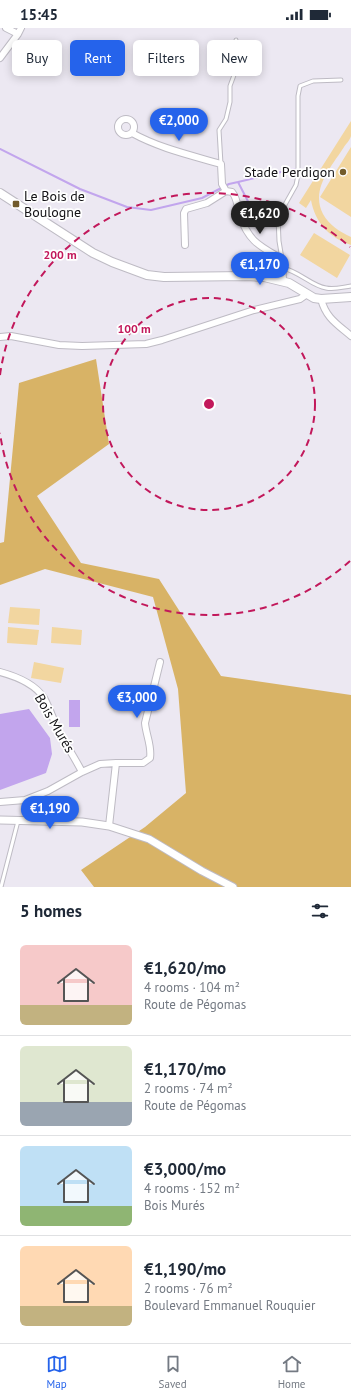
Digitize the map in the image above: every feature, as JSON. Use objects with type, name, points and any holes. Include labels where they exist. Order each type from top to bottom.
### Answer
[{"type":"main road","points":[[0,196],[93,253],[141,273],[164,277],[258,276],[283,281],[297,286],[308,294],[321,299],[351,297]]},
{"type":"street","points":[[0,58],[19,31],[6,28]]},
{"type":"street","points":[[132,133],[165,148],[221,164],[225,188]]},
{"type":"street","points":[[225,188],[236,196],[239,215],[246,231],[254,242],[282,259],[283,281]]},
{"type":"street","points":[[185,245],[184,214],[186,209],[207,203],[225,188]]},
{"type":"street","points":[[0,337],[11,336],[67,346],[146,344],[176,336],[254,310],[300,299],[308,294]]},
{"type":"street","points":[[321,299],[324,309],[332,320],[351,336]]},
{"type":"street","points":[[0,802],[25,800],[48,791],[100,764],[144,763],[150,758],[151,749],[146,733],[145,723],[160,662]]},
{"type":"street","name":"Bois Murés","points":[[0,672],[12,675],[27,683],[36,689],[43,697],[60,733],[82,772]]},
{"type":"street","points":[[109,826],[116,763]]},
{"type":"street","points":[[0,820],[82,822],[109,826],[149,839],[202,871],[234,887]]},
{"type":"lane","points":[[221,164],[219,130],[226,119],[230,102],[230,86],[234,76]]},
{"type":"lane","points":[[282,259],[279,241],[278,217],[296,185],[298,175],[298,96],[300,86],[313,81],[341,80]]},
{"type":"lane","points":[[282,268],[291,270],[318,286],[325,288],[351,286]]},
{"type":"lane","points":[[1,887],[18,820]]},
{"type":"shaded area","points":[[351,121],[351,136],[324,178],[319,196],[320,205],[325,218],[335,228],[351,237],[351,245],[330,234],[316,216],[311,200],[306,208],[299,203]]},
{"type":"shaded area","name":"Stade Perdigon","points":[[351,147],[351,217],[320,197]]},
{"type":"shaded area","points":[[314,233],[350,255],[337,278],[300,255]]},
{"type":"shaded area","points":[[96,359],[109,444],[37,496],[81,563],[159,579],[221,676],[351,695],[351,887],[94,887],[81,870],[145,827],[186,793],[178,689],[153,597],[45,569],[0,585],[0,543],[4,542],[19,383]]},
{"type":"shaded area","points":[[10,607],[40,609],[39,625],[8,623]]},
{"type":"shaded area","points":[[8,627],[39,630],[37,645],[7,643]]},
{"type":"shaded area","points":[[52,627],[82,630],[81,645],[51,643]]},
{"type":"shaded area","points":[[34,662],[64,668],[61,683],[31,678]]},
{"type":"shaded area","points":[[69,700],[80,700],[80,727],[69,727]]},
{"type":"shaded area","points":[[29,709],[50,738],[52,754],[46,773],[0,790],[0,714]]},
{"type":"waterway","points":[[0,149],[80,189],[127,207],[151,210],[202,198],[229,184],[238,182],[254,213]]},
{"type":"waterway","points":[[238,182],[294,169]]},
{"type":"place","name":"Stade Perdigon","points":[[343,172]]},
{"type":"place","name":"Le Bois de Boulogne","points":[[16,204]]}]
